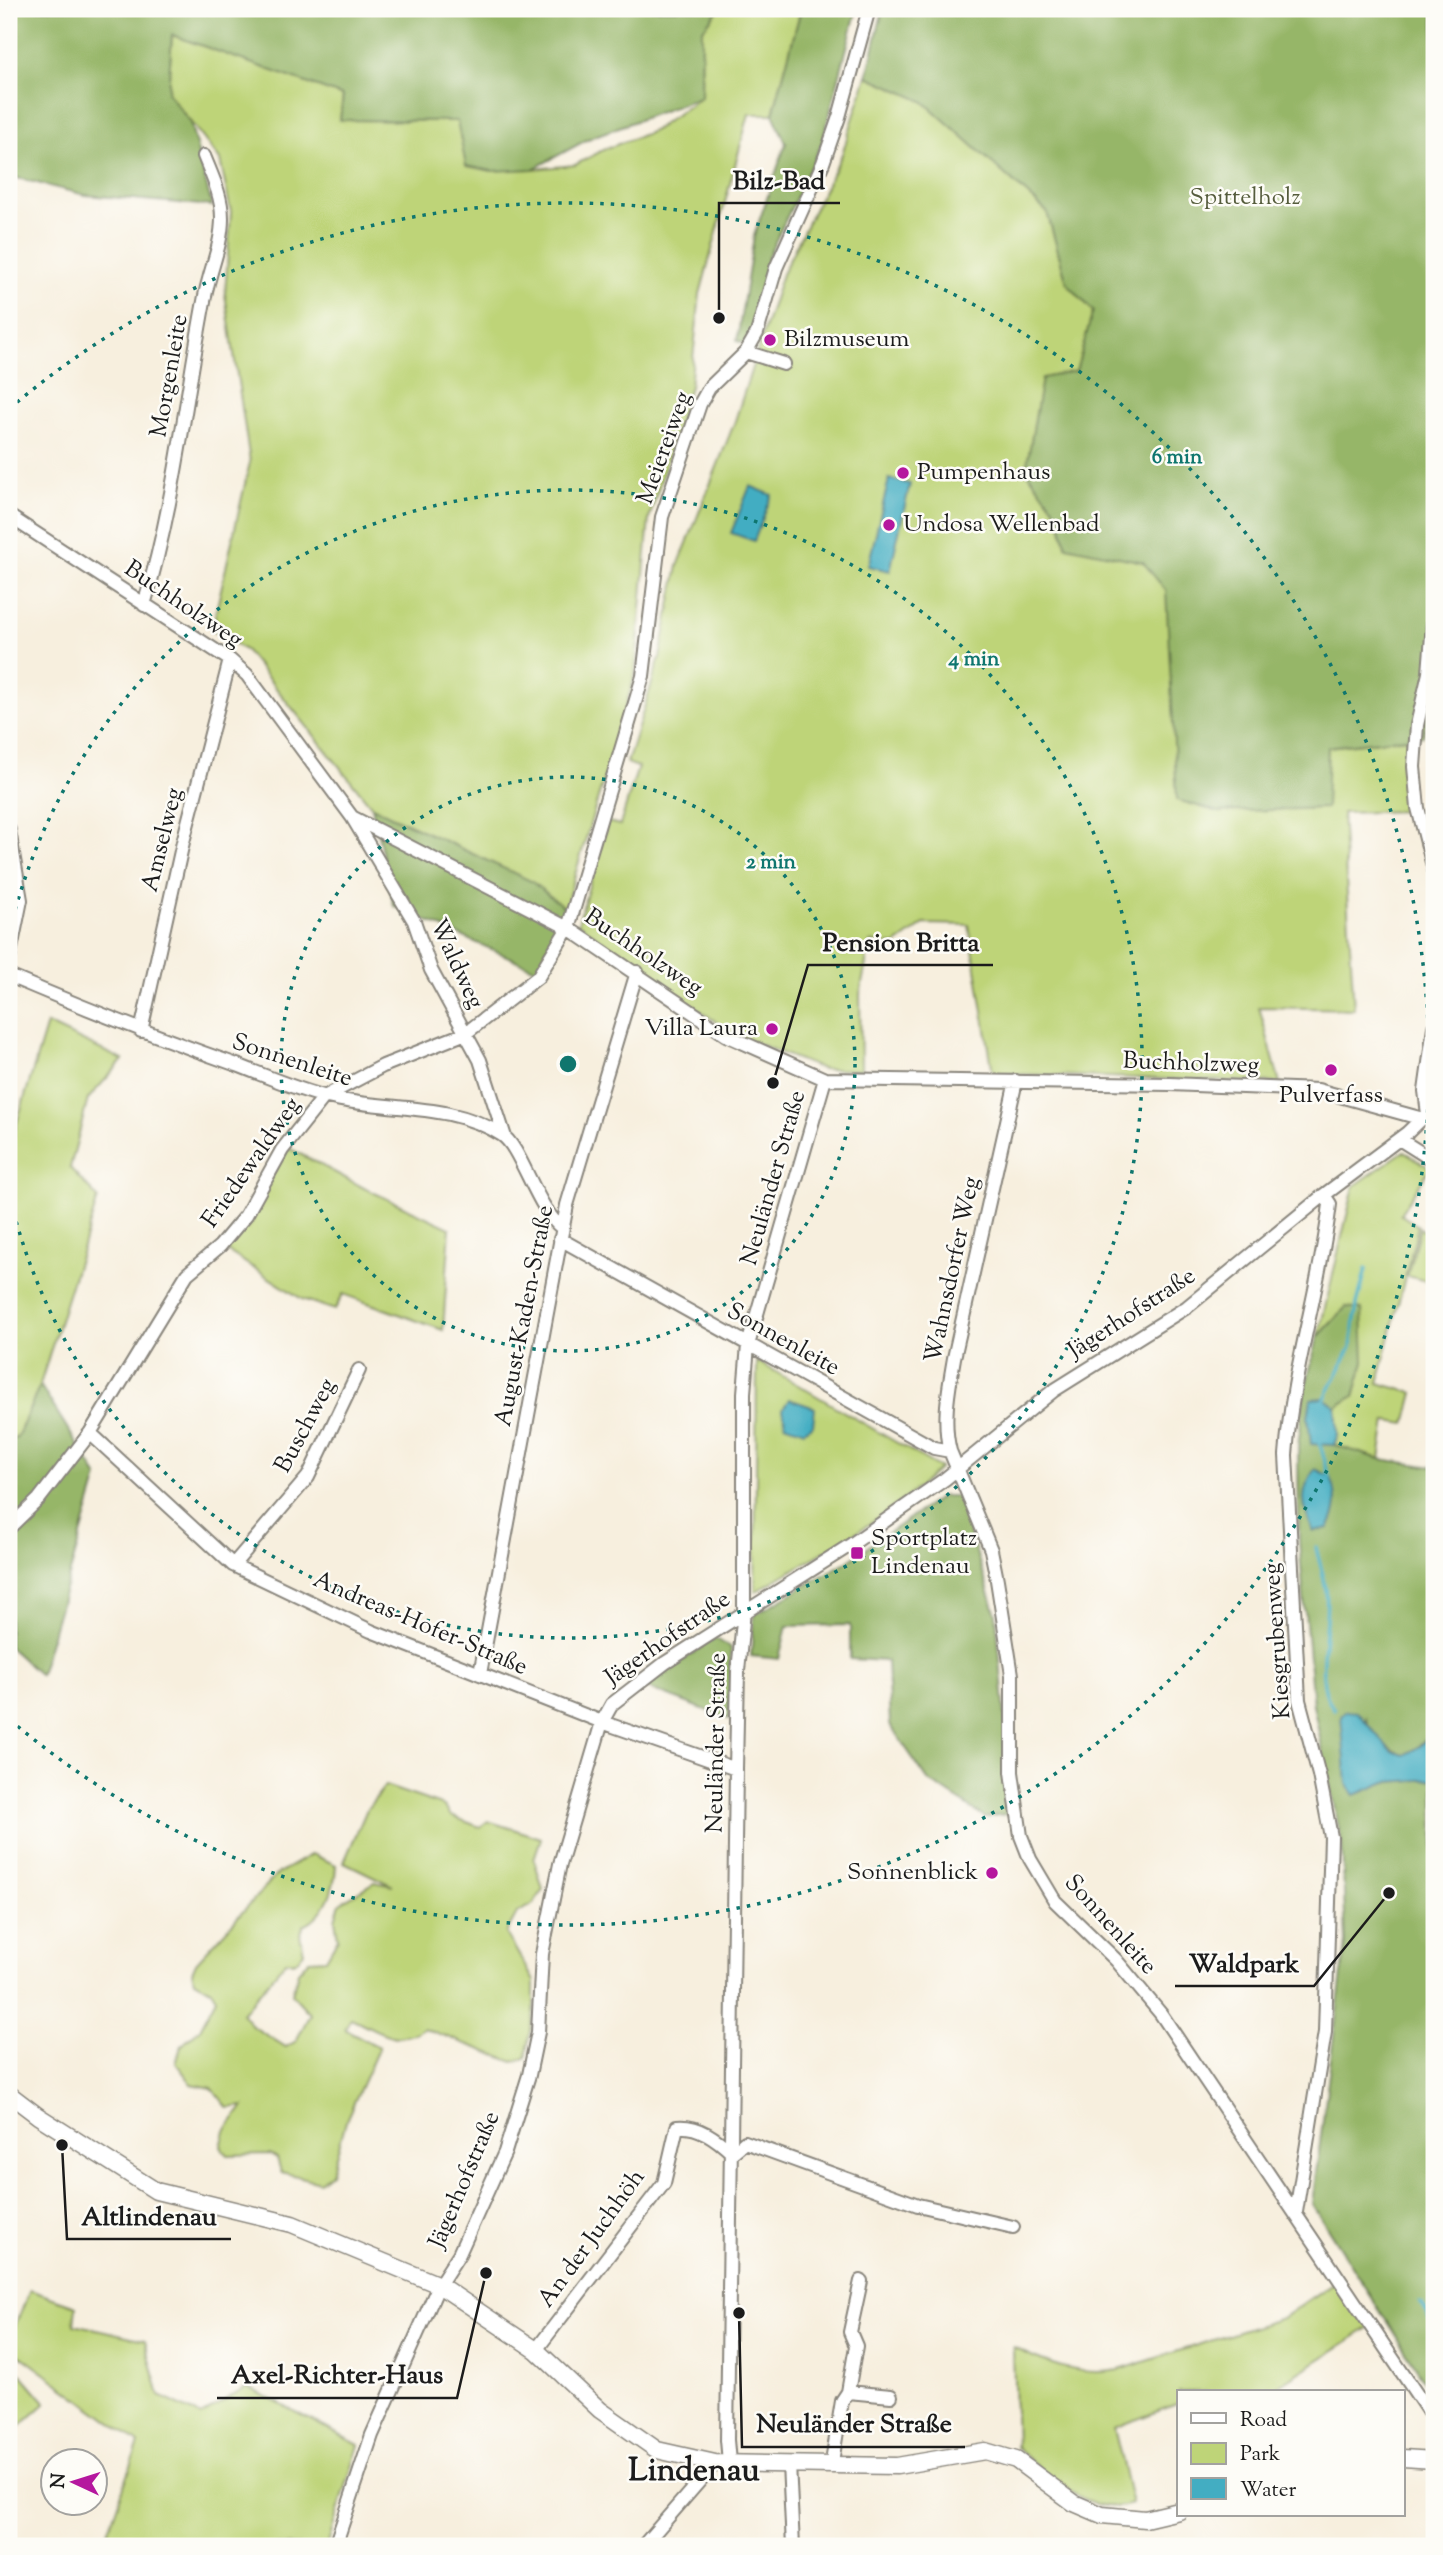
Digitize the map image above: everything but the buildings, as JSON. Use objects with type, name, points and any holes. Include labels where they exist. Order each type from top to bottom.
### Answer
[{"type":"street","name":"Meiereiweg","points":[[568,928],[643,676],[662,517],[700,404],[709,388],[746,352],[757,333],[776,268],[831,141],[869,9]]},
{"type":"street","name":"Morgenleite","points":[[144,605],[163,542],[205,296],[220,239],[222,214],[216,185],[204,156]]},
{"type":"street","points":[[746,352],[784,365]]},
{"type":"street","name":"Buchholzweg","points":[[9,516],[230,660],[247,676],[352,817],[568,928],[726,1035],[825,1079],[1016,1081],[1318,1090],[1428,1114]]},
{"type":"street","points":[[1434,610],[1414,767],[1418,808],[1434,870]]},
{"type":"street","name":"Amselweg","points":[[141,1031],[183,842],[230,660]]},
{"type":"street","name":"Waldweg","points":[[352,817],[414,921],[430,970],[480,1060],[505,1137]]},
{"type":"street","points":[[9,830],[21,900],[9,959]]},
{"type":"street","name":"Friedewaldweg","points":[[9,1528],[39,1499],[90,1433],[187,1274],[220,1246],[246,1215],[282,1150],[324,1097],[383,1066],[466,1033],[538,977],[568,928]]},
{"type":"street","name":"August-Kaden-Straße","points":[[480,1674],[561,1234],[636,972]]},
{"type":"street","name":"Sonnenleite","points":[[9,976],[141,1031],[324,1097],[356,1104],[441,1111],[464,1116],[505,1137],[561,1234],[748,1345],[934,1448],[950,1451]]},
{"type":"street","points":[[1428,1114],[1425,1091],[1434,1027]]},
{"type":"street","name":"Neuländer Straße","points":[[722,2463],[727,2440],[736,1769],[738,1671],[744,1611],[744,1404],[748,1345],[825,1079]]},
{"type":"street","name":"Wahnsdorfer Weg","points":[[957,1467],[950,1451],[947,1413],[951,1371],[1016,1081]]},
{"type":"street","name":"Jägerhofstraße","points":[[335,2546],[372,2435],[439,2285],[459,2254],[505,2152],[529,2075],[538,2032],[542,1954],[560,1864],[602,1722],[611,1704],[665,1663],[852,1544],[945,1479],[1053,1391],[1187,1307],[1428,1114]]},
{"type":"street","points":[[1399,1139],[1434,1161]]},
{"type":"street","name":"Kiesgrubenweg","points":[[1296,2212],[1325,2032],[1331,1837],[1319,1775],[1299,1700],[1286,1455],[1289,1417],[1324,1256],[1330,1204],[1324,1195]]},
{"type":"street","name":"Buschweg","points":[[233,1564],[308,1477],[359,1370]]},
{"type":"street","name":"Andreas-Hofer-Straße","points":[[90,1433],[233,1564],[370,1631],[602,1722],[736,1769]]},
{"type":"street","name":"Sonnenleite","points":[[957,1467],[991,1550],[998,1580],[1012,1675],[1015,1810],[1030,1859],[1055,1901],[1116,1960],[1161,2014],[1434,2420]]},
{"type":"street","points":[[9,2094],[38,2116],[156,2190],[292,2224],[439,2285],[536,2350],[600,2410],[646,2444],[677,2456],[722,2463],[832,2462],[897,2466],[994,2452],[1016,2460],[1074,2504],[1102,2515],[1145,2519],[1177,2511]]},
{"type":"street","name":"An der Juchhöh","points":[[536,2350],[664,2183],[677,2127],[685,2126],[714,2137],[732,2153]]},
{"type":"street","points":[[732,2153],[745,2141],[918,2205],[1013,2227]]},
{"type":"street","points":[[832,2462],[842,2401],[848,2392],[856,2346],[850,2332],[861,2281]]},
{"type":"street","points":[[848,2392],[891,2396]]},
{"type":"street","points":[[1404,2458],[1434,2460]]},
{"type":"street","points":[[643,2546],[722,2463]]},
{"type":"street","points":[[789,2464],[793,2546]]},
{"type":"green space","points":[[9,9],[719,9],[702,30],[701,97],[592,137],[533,169],[492,171],[466,166],[457,121],[340,120],[343,96],[172,35],[168,93],[190,122],[212,206],[85,195],[9,176]]},
{"type":"green space","points":[[719,9],[801,9],[773,114],[749,114],[700,294],[690,386],[649,519],[635,675],[565,908],[530,881],[372,807],[246,651],[212,629],[250,462],[225,294],[231,212],[220,160],[168,93],[172,35],[343,96],[340,120],[457,121],[533,169],[575,165],[605,149],[653,131],[701,97],[702,30]]},
{"type":"green space","points":[[801,9],[857,9],[822,143],[768,257],[751,338],[746,344],[737,341],[754,236],[786,143],[773,114]]},
{"type":"green space","name":"Spittelholz","points":[[883,9],[1434,9],[1434,686],[1423,736],[1328,747],[1326,808],[1218,812],[1177,800],[1166,591],[1143,562],[1066,546],[1059,515],[1026,470],[1042,378],[1076,371],[1093,311],[1067,283],[1047,212],[923,101],[867,76]]},
{"type":"green space","points":[[867,76],[923,101],[1047,212],[1067,283],[1093,311],[1328,747],[1407,738],[1407,811],[1342,813],[1354,1009],[1259,1007],[1280,1083],[993,1073],[969,925],[924,924],[895,945],[870,942],[860,994],[861,1070],[822,1069],[733,1034],[578,923],[608,822],[620,825],[638,767],[627,763],[660,657],[678,566],[735,421],[782,274],[842,154]]},
{"type":"green space","points":[[372,807],[531,881],[565,908],[538,970],[394,906]]},
{"type":"green space","points":[[47,1024],[123,1060],[88,1099],[70,1168],[98,1198],[40,1385],[17,1438],[9,1439],[9,1149]]},
{"type":"green space","points":[[289,1148],[364,1188],[450,1228],[443,1330],[343,1294],[335,1310],[302,1299],[224,1249]]},
{"type":"green space","points":[[1404,1151],[1430,1168],[1400,1214],[1418,1226],[1378,1383],[1414,1393],[1406,1424],[1386,1421],[1380,1459],[1334,1445],[1338,1434],[1336,1407],[1354,1396],[1364,1361],[1346,1307],[1318,1337],[1354,1186]]},
{"type":"green space","points":[[1420,1228],[1434,1238],[1434,1283],[1407,1276]]},
{"type":"green space","points":[[1346,1307],[1362,1309],[1364,1361],[1354,1396],[1336,1407],[1324,1398],[1312,1444],[1334,1445],[1380,1459],[1434,1467],[1434,1730],[1419,1746],[1404,1755],[1381,1742],[1366,1719],[1355,1795],[1386,1782],[1434,1779],[1434,2396],[1312,2204],[1346,1943],[1342,1843],[1313,1705],[1299,1542],[1298,1447],[1305,1389],[1318,1337]]},
{"type":"green space","points":[[757,1361],[940,1468],[920,1487],[875,1520],[755,1592]]},
{"type":"green space","points":[[40,1385],[98,1477],[40,1675],[9,1647],[9,1439],[17,1438]]},
{"type":"green space","points":[[942,1496],[958,1496],[996,1614],[1005,1716],[1007,1814],[985,1817],[928,1780],[890,1725],[887,1661],[850,1659],[850,1625],[787,1626],[779,1659],[751,1656],[754,1615],[844,1563]]},
{"type":"green space","points":[[715,1638],[731,1648],[729,1719],[645,1687]]},
{"type":"green space","points":[[385,1786],[444,1806],[451,1816],[480,1827],[488,1821],[541,1838],[534,1859],[543,1889],[534,1904],[517,1913],[506,1933],[534,1981],[534,2012],[526,2058],[513,2062],[424,2028],[414,2034],[396,2037],[351,2018],[345,2029],[379,2047],[347,2118],[331,2173],[320,2182],[281,2172],[277,2158],[270,2154],[227,2155],[221,2147],[225,2131],[244,2106],[228,2108],[212,2088],[192,2084],[176,2063],[181,2046],[200,2029],[216,1998],[211,1990],[194,1981],[192,1972],[196,1963],[277,1874],[312,1854],[336,1865],[334,1883],[324,1908],[304,1925],[300,1935],[304,1952],[296,1962],[286,1961],[242,2013],[252,2026],[286,2047],[296,2041],[310,2014],[292,1994],[298,1972],[309,1960],[326,1959],[338,1938],[335,1919],[340,1903],[375,1882],[393,1886],[344,1862],[367,1809]]},
{"type":"green space","points":[[1337,2280],[1370,2327],[1272,2390],[1177,2390],[1177,2404],[1114,2428],[1132,2504],[1116,2507],[1084,2499],[1054,2480],[1016,2447],[1013,2348],[1064,2368],[1105,2372],[1119,2370],[1282,2318]]},
{"type":"green space","points":[[30,2290],[76,2306],[74,2324],[145,2340],[160,2396],[201,2416],[247,2387],[359,2445],[327,2546],[103,2546],[139,2443],[9,2347],[9,2340]]},
{"type":"green space","points":[[9,2360],[46,2403],[19,2427],[9,2416]]},
{"type":"water","name":"Undosa Wellenbad","points":[[889,479],[910,484],[890,571],[868,566]]},
{"type":"water","points":[[750,486],[772,495],[754,541],[731,533]]},
{"type":"water","points":[[1324,1398],[1336,1407],[1338,1434],[1334,1445],[1311,1444],[1308,1417],[1311,1399]]},
{"type":"water","points":[[789,1399],[815,1408],[813,1425],[804,1431],[785,1424],[783,1409]]},
{"type":"water","points":[[1315,1469],[1331,1477],[1336,1503],[1328,1528],[1313,1531],[1306,1514],[1304,1492]]},
{"type":"water","points":[[1346,1711],[1357,1712],[1391,1751],[1404,1755],[1420,1746],[1434,1730],[1434,1779],[1386,1782],[1355,1795],[1347,1784],[1341,1716]]},
{"type":"waterway","points":[[1323,1402],[1351,1347],[1357,1304],[1366,1269]]},
{"type":"waterway","points":[[1319,1441],[1330,1479]]},
{"type":"waterway","points":[[1316,1547],[1327,1604],[1323,1652],[1324,1684],[1334,1709]]},
{"type":"waterway","points":[[1420,2303],[1434,2326]]},
{"type":"place","name":"Bilz-Bad","points":[[719,318]]},
{"type":"place","name":"Bilzmuseum","points":[[770,340]]},
{"type":"place","name":"Pumpenhaus","points":[[903,473]]},
{"type":"place","name":"Undosa Wellenbad","points":[[889,525]]},
{"type":"place","name":"Villa Laura","points":[[772,1029]]},
{"type":"place","name":"Pulverfass","points":[[1331,1070]]},
{"type":"place","name":"Pension Britta","points":[[773,1083]]},
{"type":"place","name":"Sportplatz Lindenau","points":[[857,1553]]},
{"type":"place","name":"Sonnenblick","points":[[992,1873]]},
{"type":"place","name":"Waldpark","points":[[1389,1893]]},
{"type":"place","name":"Altlindenau","points":[[62,2145]]},
{"type":"place","name":"Axel-Richter-Haus","points":[[486,2273]]},
{"type":"place","name":"Neuländer Straße","points":[[739,2313]]},
{"type":"district","name":"Lindenau","points":[[694,2472]]}]
